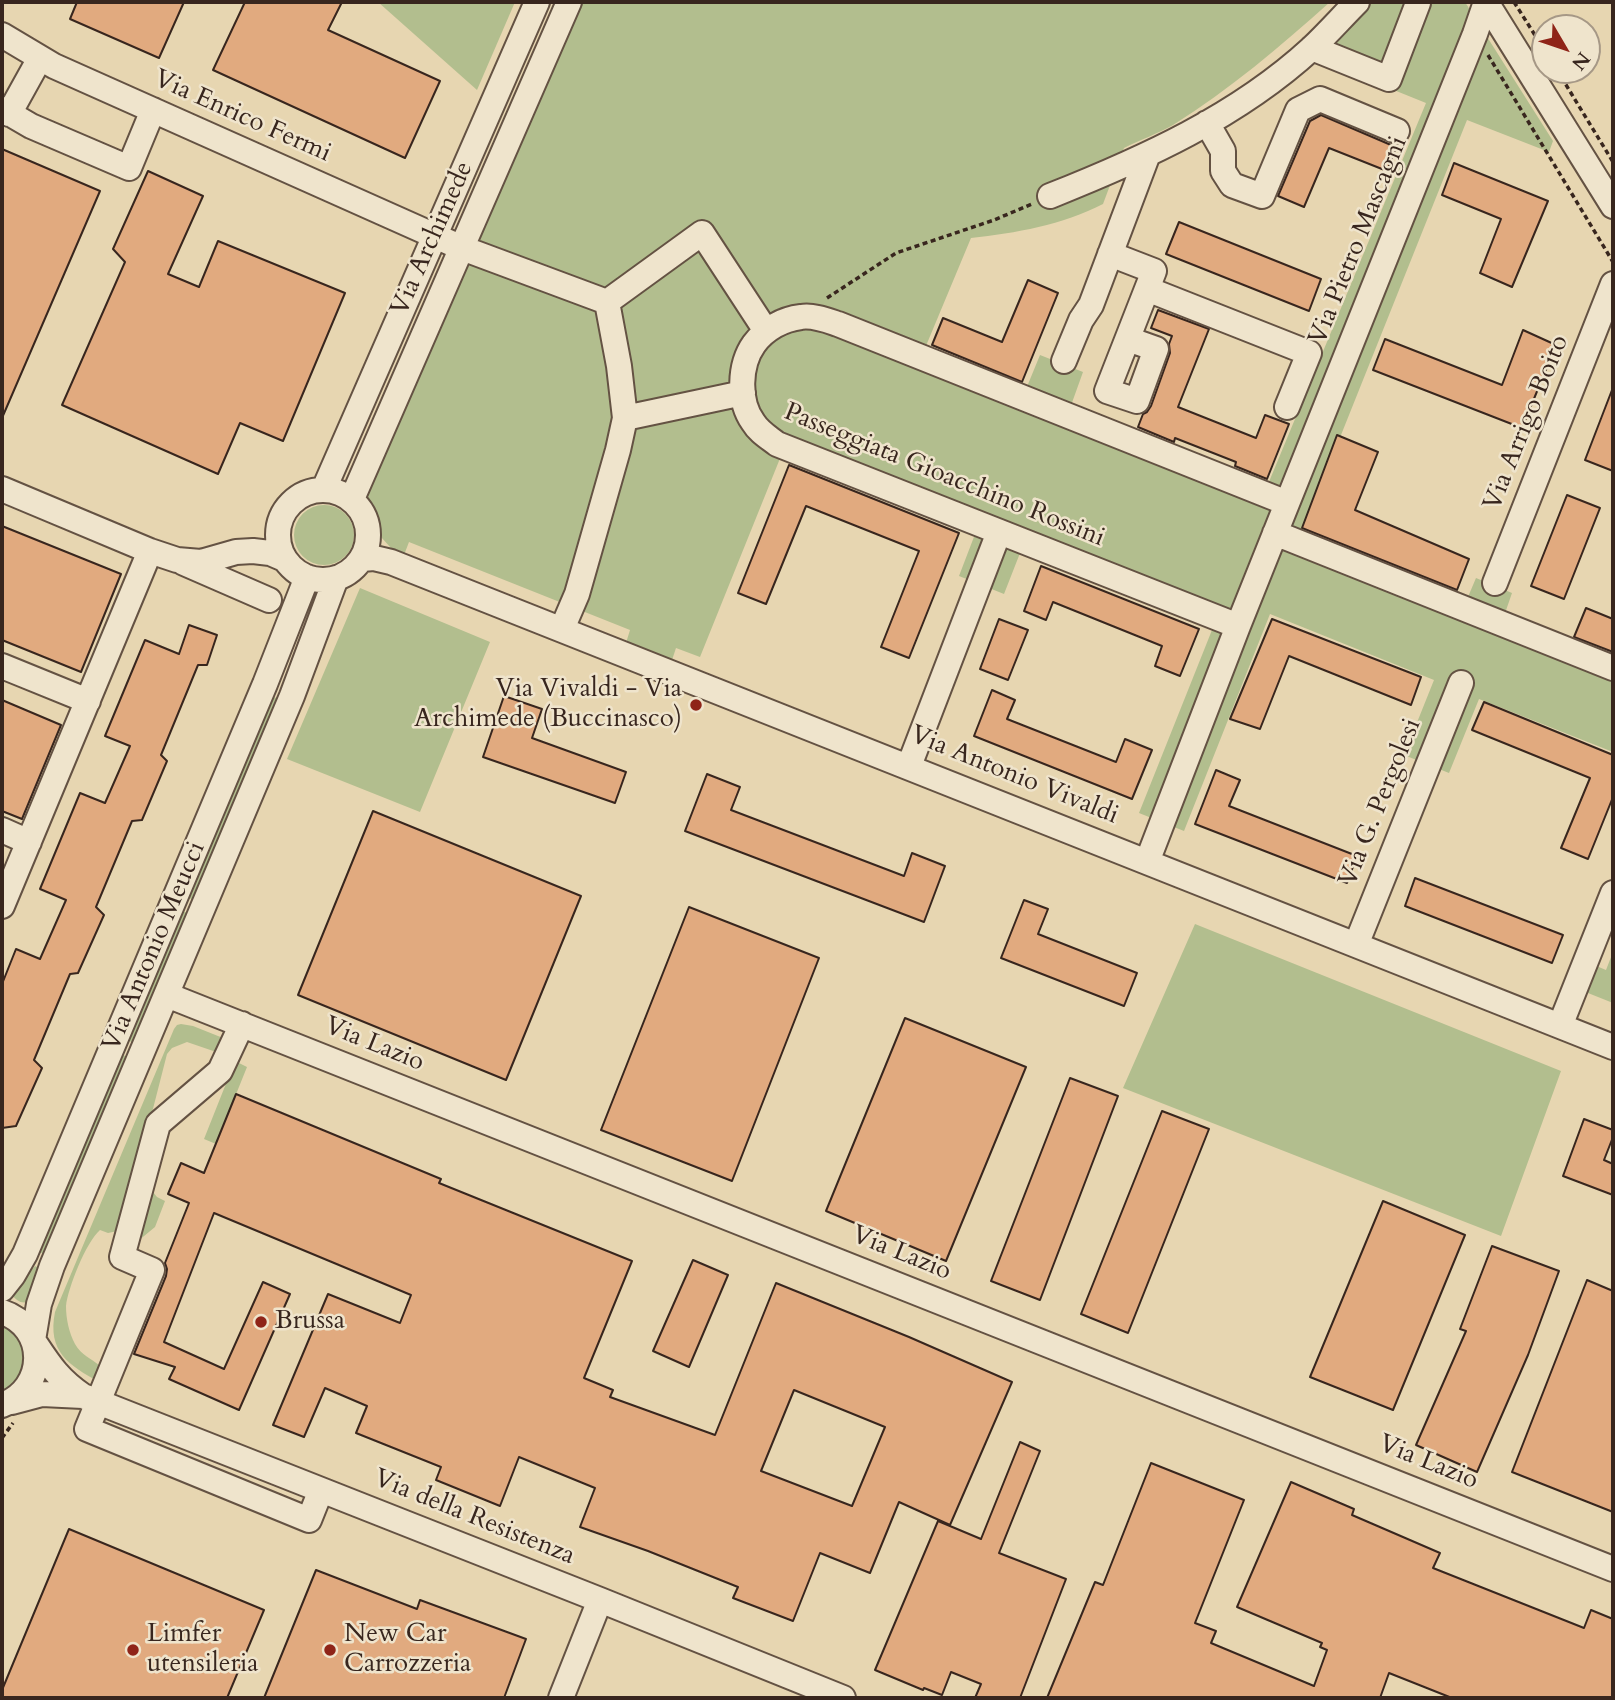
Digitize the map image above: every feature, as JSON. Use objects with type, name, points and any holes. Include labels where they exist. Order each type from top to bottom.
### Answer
[{"type":"street","name":"Via Archimede","points":[[324,489],[537,2]]},
{"type":"street","name":"Via Archimede","points":[[352,499],[569,2]]},
{"type":"street","points":[[1050,196],[1112,172],[1208,123],[1269,82],[1312,48],[1357,2]]},
{"type":"street","points":[[1486,2],[1613,206]]},
{"type":"street","name":"Via Pietro Mascagni","points":[[1287,503],[1486,2]]},
{"type":"street","points":[[1312,48],[1389,79],[1418,3]]},
{"type":"street","name":"Via Enrico Fermi","points":[[2,35],[54,66],[462,248],[607,302]]},
{"type":"street","points":[[40,58],[6,112],[31,126],[129,167],[153,110]]},
{"type":"street","points":[[1208,123],[1223,151],[1223,171],[1232,185],[1262,196],[1298,110],[1320,99],[1397,131]]},
{"type":"street","points":[[1064,361],[1081,320],[1091,305],[1148,154]]},
{"type":"street","points":[[562,629],[577,594],[625,418],[607,302],[702,233],[766,331],[782,321],[797,317],[820,318],[1287,503],[1147,862]]},
{"type":"street","points":[[1111,254],[1154,271],[1128,339]]},
{"type":"street","name":"Via Arrigo Boito","points":[[1496,583],[1613,284]]},
{"type":"street","points":[[1147,289],[1309,353],[1287,407]]},
{"type":"street","name":"Passeggiata Gioacchino Rossini","points":[[766,331],[753,345],[746,363],[742,387],[744,405],[751,421],[761,433],[777,444],[1238,626]]},
{"type":"street","points":[[625,418],[743,393]]},
{"type":"street","points":[[2,489],[269,600]]},
{"type":"street","points":[[324,489],[339,492],[352,499],[362,511],[368,526],[365,550],[355,567],[346,574],[324,580],[307,577],[292,568],[279,547],[280,521],[286,508],[310,491],[324,489]]},
{"type":"street","points":[[236,552],[280,521]]},
{"type":"street","points":[[909,766],[999,532]]},
{"type":"street","points":[[1275,533],[1613,668]]},
{"type":"street","name":"Via Antonio Vivaldi","points":[[365,550],[374,548],[391,562],[1613,1047]]},
{"type":"street","points":[[2,906],[150,551]]},
{"type":"street","points":[[177,560],[201,562],[236,552],[270,553],[284,559]]},
{"type":"street","name":"Via Antonio Meucci","points":[[2,1289],[25,1254],[307,577]]},
{"type":"street","name":"Via Antonio Meucci","points":[[5,1407],[24,1391],[33,1378],[37,1359],[33,1340],[39,1304],[52,1266],[292,696],[336,578]]},
{"type":"street","points":[[2,666],[88,701]]},
{"type":"street","name":"Via G. Pergolesi","points":[[1356,945],[1461,683]]},
{"type":"street","points":[[2,830],[29,842]]},
{"type":"street","points":[[1560,1026],[1613,893]]},
{"type":"street","name":"Via Lazio","points":[[167,995],[1613,1569]]},
{"type":"street","points":[[91,1399],[152,1270],[122,1257],[158,1124],[220,1071],[242,1024]]},
{"type":"street","name":"Via della Resistenza","points":[[2,1312],[20,1321],[56,1374],[66,1384],[91,1399],[843,1698]]},
{"type":"street","name":"Via della Resistenza","points":[[5,1407],[42,1394],[91,1399]]},
{"type":"street","points":[[561,1698],[600,1600]]},
{"type":"path","points":[[1514,2],[1531,29]]},
{"type":"path","points":[[1475,34],[1613,262]]},
{"type":"path","points":[[1566,84],[1613,162]]},
{"type":"path","points":[[797,317],[896,253],[994,220],[1050,196]]},
{"type":"green space","points":[[378,2],[515,2],[477,90]]},
{"type":"green space","points":[[583,2],[1330,2],[1274,51],[1214,97],[1173,125],[1124,148],[1103,204],[1039,227],[971,238],[923,353],[1024,394],[1040,355],[1083,372],[1069,411],[1266,489],[1426,103],[1317,59],[1371,2],[1465,2],[1553,141],[1549,152],[1467,120],[1299,540],[1465,604],[1476,578],[1512,593],[1503,619],[1613,663],[1613,752],[1479,699],[1449,773],[1404,755],[1434,680],[1270,614],[1184,831],[1139,813],[1214,625],[1022,548],[1004,594],[959,576],[977,529],[783,451],[700,657],[676,648],[672,660],[626,643],[630,630],[409,542],[404,555],[391,548],[377,529],[367,495]]},
{"type":"green space","points":[[324,505],[341,510],[349,518],[354,535],[349,552],[341,560],[324,565],[307,560],[299,552],[294,535],[299,518],[307,510]]},
{"type":"green space","points":[[360,588],[490,642],[420,812],[287,759]]},
{"type":"green space","points":[[274,697],[278,699],[193,900],[189,898]]},
{"type":"green space","points":[[183,911],[187,913],[134,1043],[129,1041]]},
{"type":"green space","points":[[1195,924],[1561,1071],[1501,1236],[1123,1088]]},
{"type":"green space","points":[[1613,952],[1613,1003],[1583,991],[1594,965],[1606,970]]},
{"type":"green space","points":[[181,1024],[228,1040],[222,1054],[187,1042],[172,1048],[167,1054],[122,1230],[108,1233],[100,1230],[95,1236],[78,1266],[67,1298],[71,1335],[80,1351],[100,1366],[99,1382],[78,1370],[57,1347],[53,1326],[55,1312],[174,1029]]},
{"type":"green space","points":[[123,1055],[127,1057],[45,1255],[40,1252]]},
{"type":"green space","points":[[235,1061],[247,1067],[216,1144],[204,1139]]},
{"type":"green space","points":[[148,1186],[157,1197],[165,1201],[155,1227],[138,1241]]},
{"type":"green space","points":[[35,1266],[39,1268],[28,1302],[19,1301],[12,1294]]},
{"type":"green space","points":[[2,1324],[20,1338],[26,1372],[2,1396]]},
{"type":"building","points":[[77,2],[184,2],[159,58],[70,19]]},
{"type":"building","points":[[245,2],[342,2],[328,30],[440,81],[405,158],[213,70]]},
{"type":"building","points":[[1321,115],[1397,146],[1387,171],[1329,148],[1304,207],[1278,196],[1310,121]]},
{"type":"building","points":[[2,149],[100,191],[2,418]]},
{"type":"building","points":[[1454,163],[1548,201],[1512,287],[1480,273],[1501,219],[1442,195]]},
{"type":"building","points":[[148,171],[203,196],[168,274],[199,287],[218,241],[345,293],[283,441],[240,423],[218,474],[62,405],[125,262],[113,249]]},
{"type":"building","points":[[1179,222],[1321,279],[1309,311],[1166,254]]},
{"type":"building","points":[[1028,280],[1058,293],[1022,382],[932,345],[943,318],[1002,342]]},
{"type":"building","points":[[1158,310],[1209,329],[1178,407],[1256,438],[1265,415],[1289,424],[1267,479],[1235,466],[1236,462],[1138,427],[1143,414],[1151,406],[1170,353],[1172,336],[1151,328]]},
{"type":"building","points":[[1523,330],[1556,345],[1522,428],[1373,370],[1385,339],[1502,385]]},
{"type":"building","points":[[1613,390],[1613,471],[1585,460]]},
{"type":"building","points":[[1337,435],[1378,452],[1355,510],[1469,559],[1457,590],[1302,528]]},
{"type":"building","points":[[789,465],[959,533],[909,658],[881,647],[919,551],[806,506],[766,604],[738,593]]},
{"type":"building","points":[[1567,495],[1600,508],[1564,599],[1531,586]]},
{"type":"building","points":[[2,526],[121,574],[81,672],[2,640]]},
{"type":"building","points":[[1041,566],[1199,629],[1180,676],[1155,666],[1162,646],[1053,602],[1046,620],[1024,611]]},
{"type":"building","points":[[1586,608],[1613,619],[1613,652],[1574,637]]},
{"type":"building","points":[[999,619],[1028,630],[1008,680],[980,669]]},
{"type":"building","points":[[1272,619],[1421,677],[1411,705],[1289,656],[1260,729],[1230,719]]},
{"type":"building","points":[[189,625],[217,635],[207,665],[198,665],[161,755],[167,761],[142,820],[132,821],[96,907],[104,915],[78,973],[70,974],[34,1060],[42,1068],[16,1126],[2,1128],[2,984],[16,949],[40,959],[66,900],[40,889],[80,793],[105,803],[130,746],[105,736],[145,640],[179,654]]},
{"type":"building","points":[[992,690],[1015,700],[1007,719],[1116,762],[1125,739],[1152,750],[1132,799],[974,736]]},
{"type":"building","points":[[504,696],[542,709],[532,738],[626,772],[615,803],[483,757]]},
{"type":"building","points":[[2,700],[61,725],[22,819],[2,811]]},
{"type":"building","points":[[1484,702],[1613,755],[1613,797],[1588,859],[1561,848],[1590,778],[1472,730]]},
{"type":"building","points":[[1216,770],[1240,780],[1229,806],[1357,856],[1347,883],[1195,824]]},
{"type":"building","points":[[707,774],[740,787],[731,810],[904,876],[912,853],[945,866],[924,922],[685,831]]},
{"type":"building","points":[[373,811],[581,896],[506,1080],[298,995]]},
{"type":"building","points":[[1415,878],[1563,935],[1552,963],[1405,906]]},
{"type":"building","points":[[1024,900],[1048,909],[1038,934],[1137,973],[1124,1006],[1001,958]]},
{"type":"building","points":[[689,907],[819,958],[732,1181],[601,1130]]},
{"type":"building","points":[[905,1018],[1026,1067],[946,1261],[826,1211]]},
{"type":"building","points":[[1070,1078],[1118,1096],[1040,1300],[991,1281]]},
{"type":"building","points":[[236,1094],[441,1179],[439,1183],[632,1261],[584,1378],[613,1390],[610,1397],[715,1435],[776,1283],[1012,1382],[950,1525],[899,1502],[870,1573],[820,1553],[793,1621],[733,1598],[738,1587],[580,1527],[595,1488],[519,1457],[500,1506],[436,1480],[441,1467],[356,1433],[367,1406],[325,1388],[304,1437],[273,1425],[328,1294],[400,1323],[411,1295],[214,1213],[164,1342],[224,1369],[263,1282],[290,1294],[239,1410],[169,1379],[175,1367],[134,1354],[166,1276],[165,1263],[189,1203],[168,1194],[181,1163],[204,1173]],"holes":[[[794,1390],[885,1427],[852,1506],[761,1471]]]},
{"type":"building","points":[[1162,1111],[1209,1129],[1128,1333],[1081,1314]]},
{"type":"building","points":[[1584,1119],[1613,1130],[1604,1160],[1613,1164],[1613,1195],[1563,1176]]},
{"type":"building","points":[[1383,1201],[1465,1235],[1393,1410],[1310,1377]]},
{"type":"building","points":[[1492,1246],[1559,1271],[1528,1355],[1477,1472],[1416,1445],[1466,1331],[1460,1329]]},
{"type":"building","points":[[693,1260],[728,1275],[689,1367],[653,1351]]},
{"type":"building","points":[[1587,1280],[1613,1291],[1613,1512],[1512,1472]]},
{"type":"building","points":[[1020,1442],[1040,1451],[999,1553],[1066,1579],[1020,1698],[975,1698],[981,1684],[951,1672],[942,1695],[875,1670],[938,1521],[981,1539]]},
{"type":"building","points":[[1151,1463],[1244,1500],[1195,1623],[1216,1631],[1211,1643],[1314,1686],[1327,1650],[1320,1647],[1322,1643],[1237,1607],[1291,1482],[1354,1509],[1352,1515],[1440,1553],[1433,1568],[1584,1628],[1591,1610],[1613,1619],[1613,1698],[1452,1698],[1389,1673],[1380,1698],[1047,1698],[1095,1582],[1103,1585]]},
{"type":"building","name":"Limfer utensileria","points":[[69,1529],[264,1610],[227,1698],[2,1698],[2,1690]]},
{"type":"building","points":[[316,1570],[417,1609],[420,1600],[526,1639],[504,1698],[264,1698]]},
{"type":"place","name":"Via Vivaldi - Via Archimede (Buccinasco)","points":[[696,705]]},
{"type":"place","name":"Brussa","points":[[261,1322]]},
{"type":"place","name":"Limfer utensileria","points":[[133,1650]]},
{"type":"place","name":"New Car Carrozzeria","points":[[330,1650]]}]
